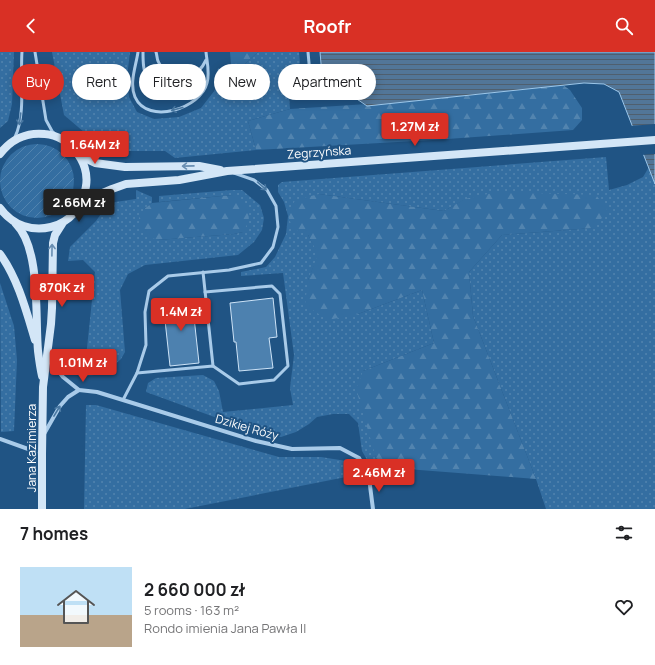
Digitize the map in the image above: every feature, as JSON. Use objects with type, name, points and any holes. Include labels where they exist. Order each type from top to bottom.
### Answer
[{"type":"main road","points":[[0,154],[13,141],[25,135],[37,133],[50,135],[62,139],[72,146],[80,156],[85,168],[87,181],[85,194],[80,206],[72,216],[62,224],[50,228],[36,229],[25,227],[14,222]]},
{"type":"main road","name":"Zegrzyńska","points":[[80,206],[112,188],[126,184],[179,180],[227,171],[655,140]]},
{"type":"main road","name":"Zegrzyńska","points":[[80,156],[95,163],[125,167],[199,166],[227,171]]},
{"type":"main road","name":"Jana Kazimierza","points":[[0,208],[19,227],[27,241],[32,262],[38,323],[38,351],[43,387]]},
{"type":"main road","name":"Jana Kazimierza","points":[[42,509],[43,387],[51,324],[53,243],[55,234],[62,224]]},
{"type":"main road","points":[[0,254],[15,280],[28,315],[38,351]]},
{"type":"street","points":[[42,438],[60,406],[68,397],[79,390],[63,377],[47,356]]},
{"type":"street","name":"Dzikiej Róży","points":[[79,390],[97,392],[256,440],[292,449],[340,448],[359,458],[369,478],[374,509]]},
{"type":"street","points":[[0,440],[42,454]]},
{"type":"lane","points":[[13,141],[20,122],[22,105],[22,52]]},
{"type":"lane","points":[[35,52],[46,120],[52,131],[62,139]]},
{"type":"lane","points":[[138,52],[133,82],[136,98],[140,105],[146,109],[157,112],[183,107],[195,100]]},
{"type":"lane","points":[[143,52],[144,64]]},
{"type":"lane","points":[[156,52],[158,62],[164,70],[171,75],[180,78],[189,77],[197,73],[207,58]]},
{"type":"lane","points":[[206,52],[209,76],[206,86]]},
{"type":"lane","points":[[308,52],[309,64]]},
{"type":"lane","points":[[123,400],[137,373],[146,345],[145,312],[149,291],[168,276],[229,270],[261,263],[273,247],[278,227],[276,206],[266,190],[254,180],[227,171]]},
{"type":"lane","points":[[203,272],[213,366]]},
{"type":"lane","points":[[137,373],[213,366],[239,384],[274,380],[288,366],[280,294],[272,286],[205,292]]},
{"type":"green space","points":[[0,52],[14,52],[14,64],[12,64],[12,104],[8,121],[0,128]]},
{"type":"green space","points":[[52,52],[130,52],[129,64],[72,64],[72,100],[131,100],[137,112],[154,119],[179,117],[201,108],[214,91],[214,100],[270,100],[270,64],[245,64],[258,52],[299,52],[300,63],[278,64],[278,100],[289,100],[290,109],[248,121],[256,150],[175,158],[165,151],[125,151],[98,144],[64,115],[61,100],[64,100],[64,64],[54,64]]},
{"type":"green space","points":[[230,52],[258,52],[245,64],[231,64]]},
{"type":"green space","points":[[563,85],[570,90],[582,108],[582,120],[573,130],[256,150],[248,121],[290,109],[414,101]]},
{"type":"green space","points":[[37,144],[51,147],[63,155],[71,167],[74,181],[71,195],[63,207],[51,215],[37,218],[23,215],[11,207],[3,195],[0,181],[3,167],[11,155],[23,147]]},
{"type":"green space","points":[[606,157],[609,190],[627,185],[643,177],[649,167],[655,183],[655,509],[546,509],[536,479],[473,316],[469,272],[502,235],[593,228],[466,199],[444,211],[319,194],[308,235],[319,254],[308,280],[358,314],[422,290],[434,343],[363,371],[376,458],[394,468],[374,472],[362,451],[358,423],[349,414],[333,414],[317,417],[296,432],[281,437],[261,434],[146,392],[148,383],[156,378],[203,375],[214,381],[219,391],[223,412],[293,405],[290,388],[294,355],[283,273],[241,276],[241,272],[266,267],[275,257],[286,234],[288,216],[284,202],[278,192],[278,185],[282,182]]},
{"type":"green space","points":[[136,190],[152,197],[152,203],[144,209],[158,240],[243,232],[232,195],[159,202],[159,196],[242,190],[260,205],[264,218],[262,230],[254,242],[238,255],[145,265],[128,274],[120,290],[125,352],[121,359],[104,374],[84,376],[95,272],[83,260],[68,261],[70,247],[96,221],[105,208],[115,202],[136,199]]},
{"type":"green space","points":[[497,192],[596,195],[608,211],[593,228],[502,235],[469,272],[473,316],[536,479],[394,468],[376,458],[356,389],[363,371],[434,343],[422,290],[358,314],[328,320],[305,305],[308,280],[318,254],[308,235],[293,229],[288,216],[295,200],[319,194],[444,211],[465,199]]},
{"type":"green space","points":[[232,195],[242,200],[248,209],[249,221],[243,232],[158,240],[149,237],[141,227],[139,218],[144,209],[152,203]]},
{"type":"green space","points":[[0,283],[14,326],[17,360],[14,431],[1,432]]},
{"type":"green space","points":[[86,405],[96,405],[279,457],[321,457],[346,461],[356,475],[185,509],[84,509]]},
{"type":"shaded area","points":[[320,52],[655,52],[655,184],[619,92],[604,84],[584,83],[367,106],[358,100],[376,100],[376,64],[321,64]]},
{"type":"pier","points":[[655,124],[655,154],[642,155],[630,126]]},
{"type":"building","points":[[273,298],[277,337],[269,338],[273,368],[239,371],[230,303]]},
{"type":"building","points":[[192,299],[199,363],[170,366],[163,302]]}]
